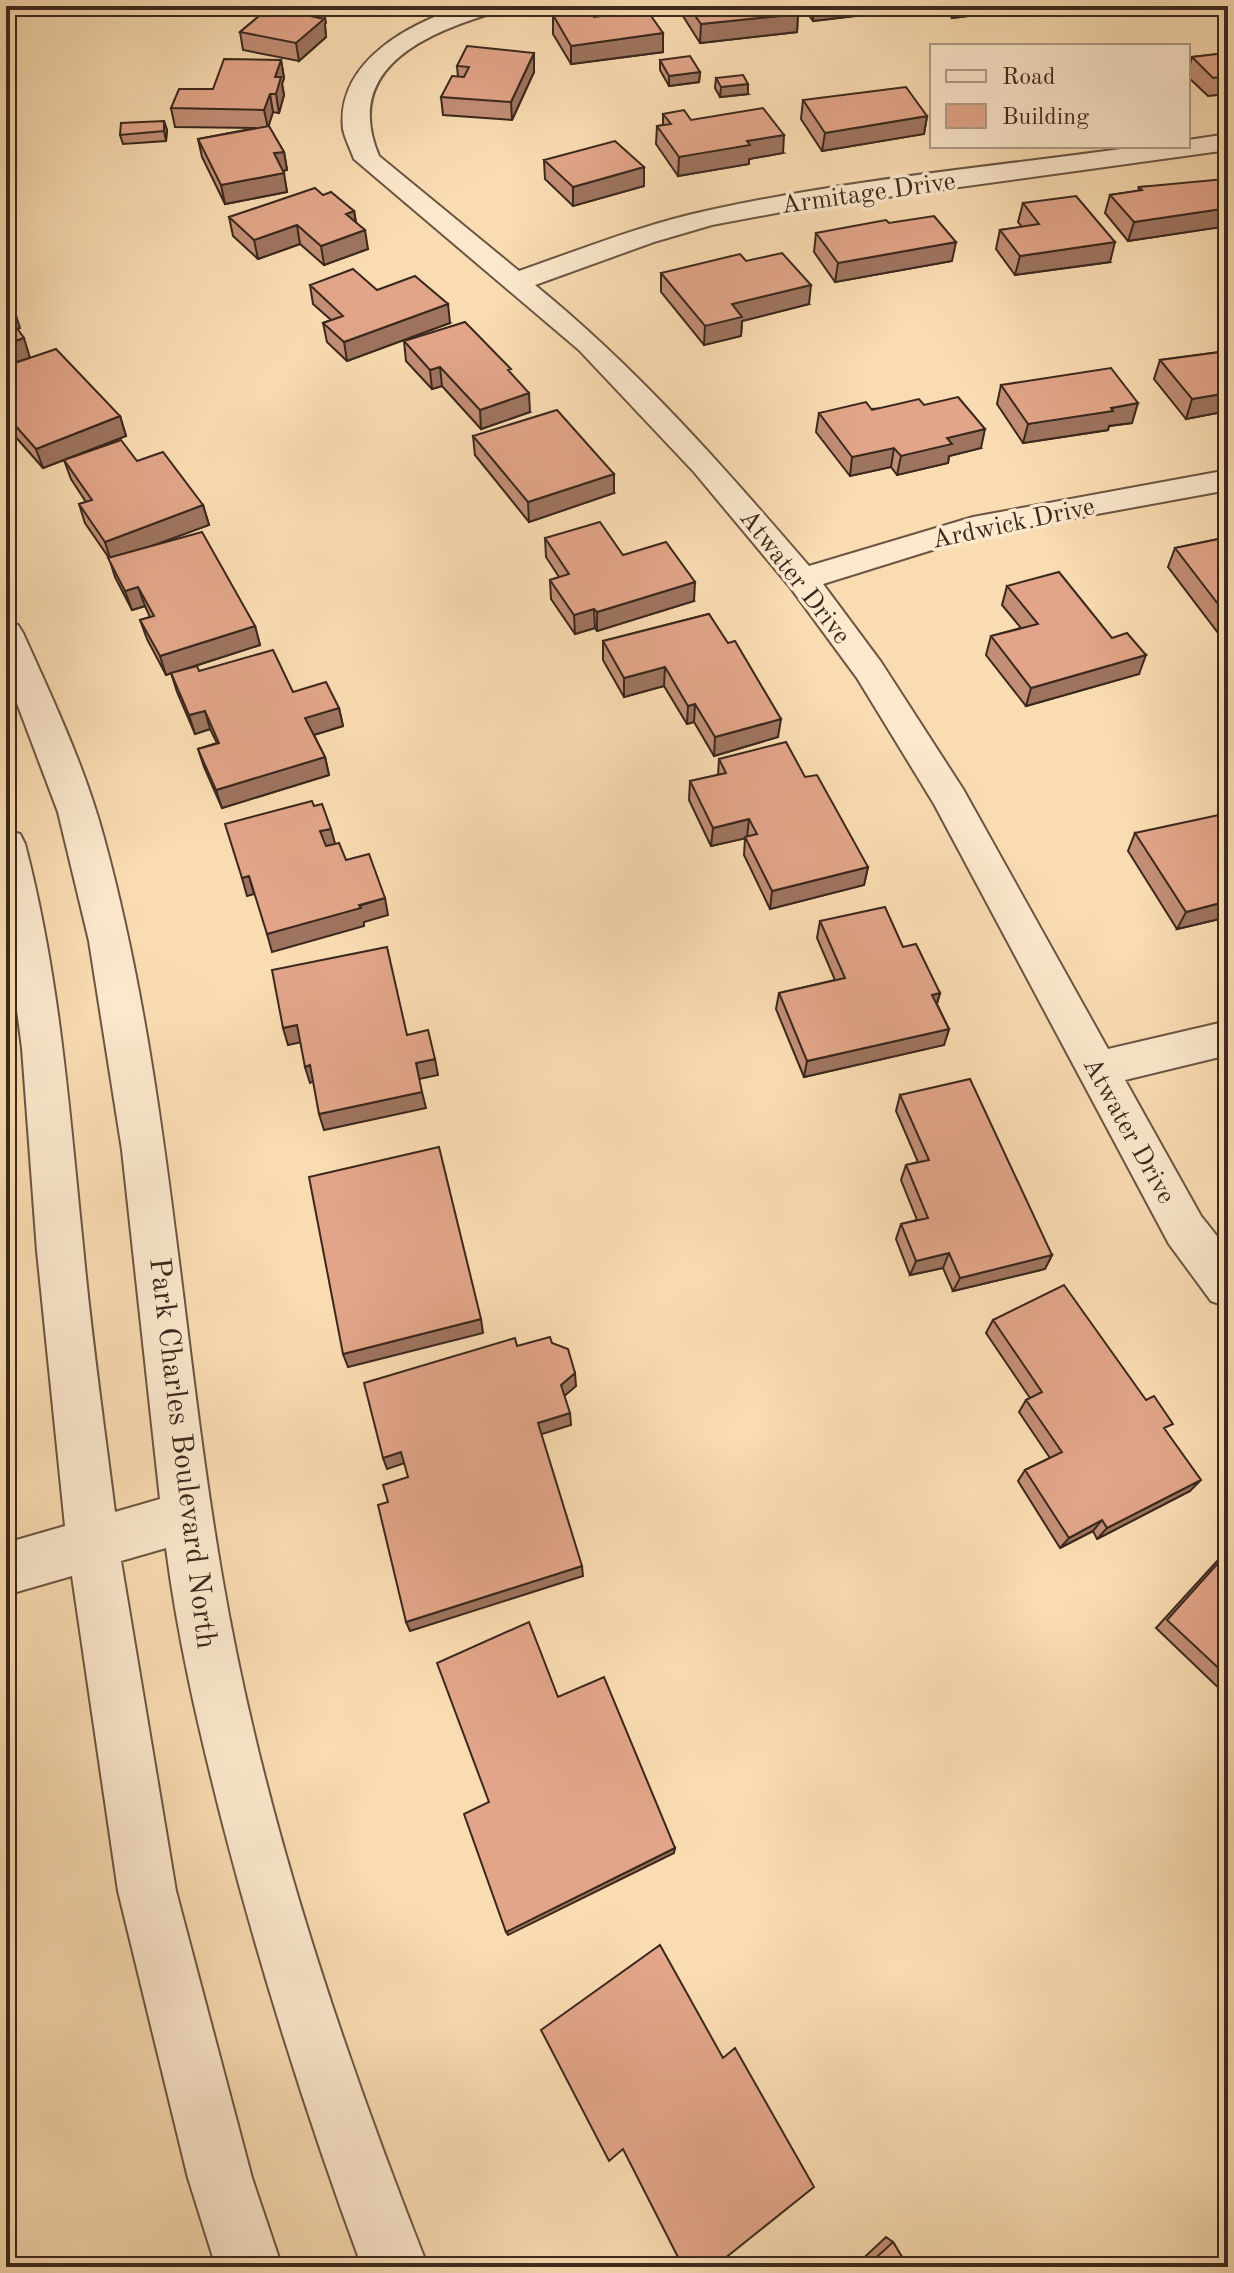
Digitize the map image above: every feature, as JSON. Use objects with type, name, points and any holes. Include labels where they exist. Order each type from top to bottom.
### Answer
[{"type":"street","name":"Atwater Drive","points":[[491,6],[428,27],[392,50],[371,71],[357,101],[356,130],[367,159],[589,344],[684,443],[802,579],[869,670],[950,799],[1185,1230],[1228,1286]]},
{"type":"street","name":"Armitage Drive","points":[[1190,147],[1228,142]]},
{"type":"street","name":"Armitage Drive","points":[[516,282],[644,236],[765,207],[1185,148]]},
{"type":"street","name":"Ardwick Drive","points":[[802,579],[973,527],[1228,480]]},
{"type":"street","name":"Park Charles Boulevard North","points":[[6,633],[49,732],[84,834],[110,939],[153,1212],[165,1338],[213,1678],[280,1935],[395,2267]]},
{"type":"street","points":[[6,844],[25,921],[43,1048],[60,1251],[93,1546],[147,1891],[220,2178],[249,2267]]},
{"type":"street","points":[[1097,1069],[1228,1038]]},
{"type":"street","points":[[6,1569],[189,1516]]},
{"type":"building","points":[[271,6],[322,6],[310,16],[324,19],[296,43],[240,32]]},
{"type":"building","points":[[644,6],[663,33],[571,46],[553,15],[591,11],[594,17],[609,15],[604,9]]},
{"type":"building","points":[[688,6],[793,6],[798,14],[701,24]]},
{"type":"building","points":[[467,46],[534,53],[511,102],[441,97],[452,76],[464,77],[469,67],[457,66]]},
{"type":"building","points":[[1228,47],[1228,76],[1213,78],[1192,57],[1226,53],[1221,48]]},
{"type":"building","points":[[690,56],[700,72],[669,76],[660,60]]},
{"type":"building","points":[[224,59],[281,60],[275,77],[281,77],[276,94],[270,94],[264,110],[171,108],[179,89],[213,89]]},
{"type":"building","points":[[743,75],[748,84],[721,87],[716,78]]},
{"type":"building","points":[[906,87],[927,116],[825,133],[803,100]]},
{"type":"building","points":[[763,108],[784,135],[747,141],[750,145],[679,157],[657,126],[671,124],[663,114],[684,110],[691,120]]},
{"type":"building","points":[[164,121],[164,131],[120,135],[121,123]]},
{"type":"building","points":[[269,126],[284,152],[274,153],[284,173],[221,185],[198,139]]},
{"type":"building","points":[[615,141],[644,167],[573,187],[544,160]]},
{"type":"building","points":[[1225,179],[1228,182],[1228,208],[1134,222],[1110,195],[1142,190],[1139,187]]},
{"type":"building","points":[[315,188],[323,195],[331,192],[354,211],[346,214],[365,230],[321,246],[297,225],[254,240],[229,217]]},
{"type":"building","points":[[1076,196],[1115,242],[1020,256],[1000,230],[1039,224],[1023,203]]},
{"type":"building","points":[[934,216],[956,242],[838,263],[816,233],[886,220],[889,223]]},
{"type":"building","points":[[782,253],[811,285],[732,304],[742,317],[705,326],[661,273],[740,254],[746,261]]},
{"type":"building","points":[[353,269],[377,290],[415,276],[448,304],[344,342],[323,323],[343,316],[310,285]]},
{"type":"building","points":[[6,298],[14,309],[6,311]]},
{"type":"building","points":[[6,313],[24,338],[6,344]]},
{"type":"building","points":[[465,322],[511,369],[508,370],[529,393],[480,410],[440,367],[430,370],[404,341]]},
{"type":"building","points":[[56,349],[120,416],[36,449],[6,415],[6,366]]},
{"type":"building","points":[[1228,351],[1228,393],[1192,399],[1160,360]]},
{"type":"building","points":[[1111,368],[1138,403],[1111,408],[1113,411],[1028,424],[1001,385]]},
{"type":"building","points":[[958,397],[985,429],[947,438],[952,444],[901,456],[894,448],[852,457],[819,413],[866,402],[872,410],[919,399],[924,405]]},
{"type":"building","points":[[557,410],[614,474],[528,502],[473,436]]},
{"type":"building","points":[[121,440],[137,461],[163,452],[203,505],[105,542],[79,504],[92,500],[64,460]]},
{"type":"building","points":[[600,522],[623,555],[666,542],[695,582],[597,612],[594,609],[574,615],[550,580],[569,574],[545,538]]},
{"type":"building","points":[[202,532],[255,626],[160,656],[140,620],[154,616],[138,587],[125,591],[108,558]]},
{"type":"building","points":[[1228,537],[1228,617],[1175,548]]},
{"type":"building","points":[[1059,572],[1112,638],[1127,633],[1146,655],[1031,688],[991,636],[1038,624],[1007,586]]},
{"type":"building","points":[[709,614],[728,643],[735,641],[781,719],[715,737],[695,704],[688,706],[665,667],[624,678],[603,641]]},
{"type":"building","points":[[273,650],[293,692],[326,682],[339,708],[305,718],[325,757],[216,790],[198,749],[219,743],[205,711],[189,715],[171,673],[197,666],[199,671]]},
{"type":"building","points":[[786,742],[805,777],[817,775],[868,867],[772,891],[745,837],[757,834],[749,819],[713,828],[690,781],[726,773],[719,759]]},
{"type":"building","points":[[312,801],[314,806],[322,804],[331,829],[320,831],[326,846],[339,843],[346,860],[369,854],[385,898],[359,905],[361,908],[267,934],[249,876],[242,878],[225,824]]},
{"type":"building","points":[[1228,813],[1228,901],[1186,912],[1135,833]]},
{"type":"building","points":[[885,907],[903,947],[916,944],[940,993],[932,995],[949,1029],[807,1061],[779,993],[845,978],[820,921]]},
{"type":"building","points":[[387,947],[407,1035],[428,1030],[435,1059],[416,1063],[422,1092],[319,1114],[310,1065],[305,1067],[297,1025],[283,1028],[272,970]]},
{"type":"building","points":[[970,1079],[1052,1255],[960,1278],[949,1253],[916,1261],[901,1224],[928,1218],[906,1165],[929,1160],[900,1095]]},
{"type":"building","points":[[439,1147],[481,1319],[343,1354],[309,1177]]},
{"type":"building","points":[[1064,1285],[1146,1400],[1154,1396],[1173,1424],[1164,1428],[1201,1480],[1107,1528],[1102,1520],[1069,1538],[1025,1470],[1062,1452],[1026,1400],[1042,1392],[993,1320]]},
{"type":"building","points":[[550,1337],[552,1343],[568,1349],[575,1373],[561,1385],[570,1413],[538,1423],[582,1566],[406,1622],[378,1505],[388,1502],[383,1485],[408,1477],[401,1452],[383,1458],[364,1383],[515,1338],[517,1346]]},
{"type":"building","points":[[1228,1552],[1228,1677],[1167,1620]]},
{"type":"building","points":[[529,1622],[558,1697],[604,1677],[675,1848],[506,1932],[464,1814],[489,1802],[437,1663]]},
{"type":"building","points":[[660,1945],[723,2058],[735,2048],[814,2187],[714,2267],[683,2267],[623,2149],[609,2161],[541,2030]]},
{"type":"building","points":[[893,2242],[908,2267],[866,2267]]}]
